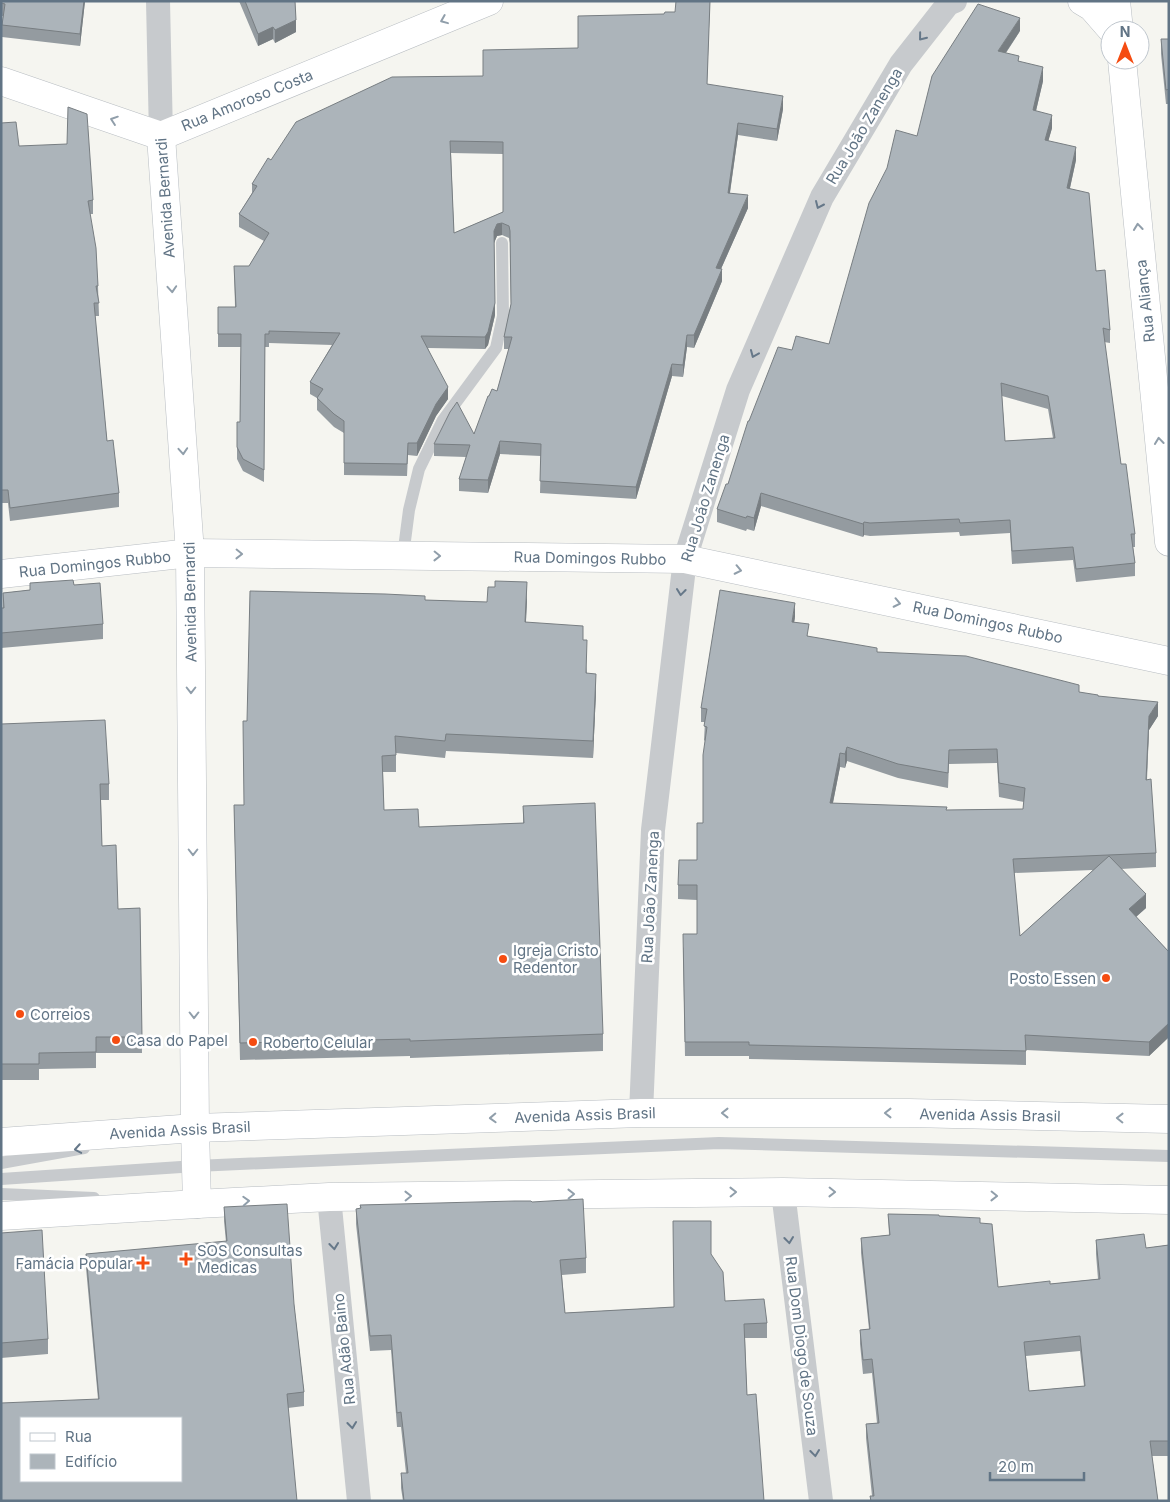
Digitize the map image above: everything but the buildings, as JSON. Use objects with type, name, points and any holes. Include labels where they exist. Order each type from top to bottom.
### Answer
[{"type":"main road","name":"Rua Amoroso Costa","points":[[161,136],[489,1]]},
{"type":"main road","points":[[1082,1],[1092,7],[1103,20]]},
{"type":"main road","points":[[1116,1],[1118,20]]},
{"type":"main road","name":"Rua Aliança","points":[[1123,70],[1169,542]]},
{"type":"main road","points":[[1,81],[161,136]]},
{"type":"main road","name":"Avenida Bernardi","points":[[161,136],[190,553],[194,1128],[197,1204]]},
{"type":"main road","name":"Rua Domingos Rubbo","points":[[1,574],[190,553],[685,559],[1169,661]]},
{"type":"main road","name":"Avenida Assis Brasil","points":[[1,1142],[194,1128],[641,1113],[909,1113],[1169,1120]]},
{"type":"main road","points":[[1,1216],[329,1197],[783,1192],[1169,1200]]},
{"type":"street","name":"Avenida Bernardi","points":[[158,1],[161,136]]},
{"type":"street","name":"Rua João Zanenga","points":[[641,1113],[653,830],[685,559],[738,390],[822,197],[900,64],[948,4],[955,1]]},
{"type":"street","name":"Rua Dom Diogo de Souza","points":[[783,1192],[821,1501]]},
{"type":"street","name":"Rua Adão Baino","points":[[329,1197],[359,1501]]},
{"type":"lane","points":[[403,556],[409,510],[419,469],[443,420],[496,348],[503,316],[502,243]]},
{"type":"lane","points":[[1,1163],[194,1128]]},
{"type":"lane","points":[[1,1179],[196,1166],[719,1143],[1169,1156]]},
{"type":"lane","points":[[1,1194],[197,1204]]},
{"type":"place","name":"Igreja Cristo Redentor","points":[[503,959]]},
{"type":"place","name":"Posto Essen","points":[[1106,978]]},
{"type":"place","name":"Correios","points":[[20,1014]]},
{"type":"place","name":"Casa do Papel","points":[[116,1040]]},
{"type":"place","name":"Roberto Celular","points":[[253,1042]]},
{"type":"place","name":"SOS Consultas Medicas","points":[[186,1259]]},
{"type":"place","name":"Famácia Popular","points":[[143,1263]]}]
